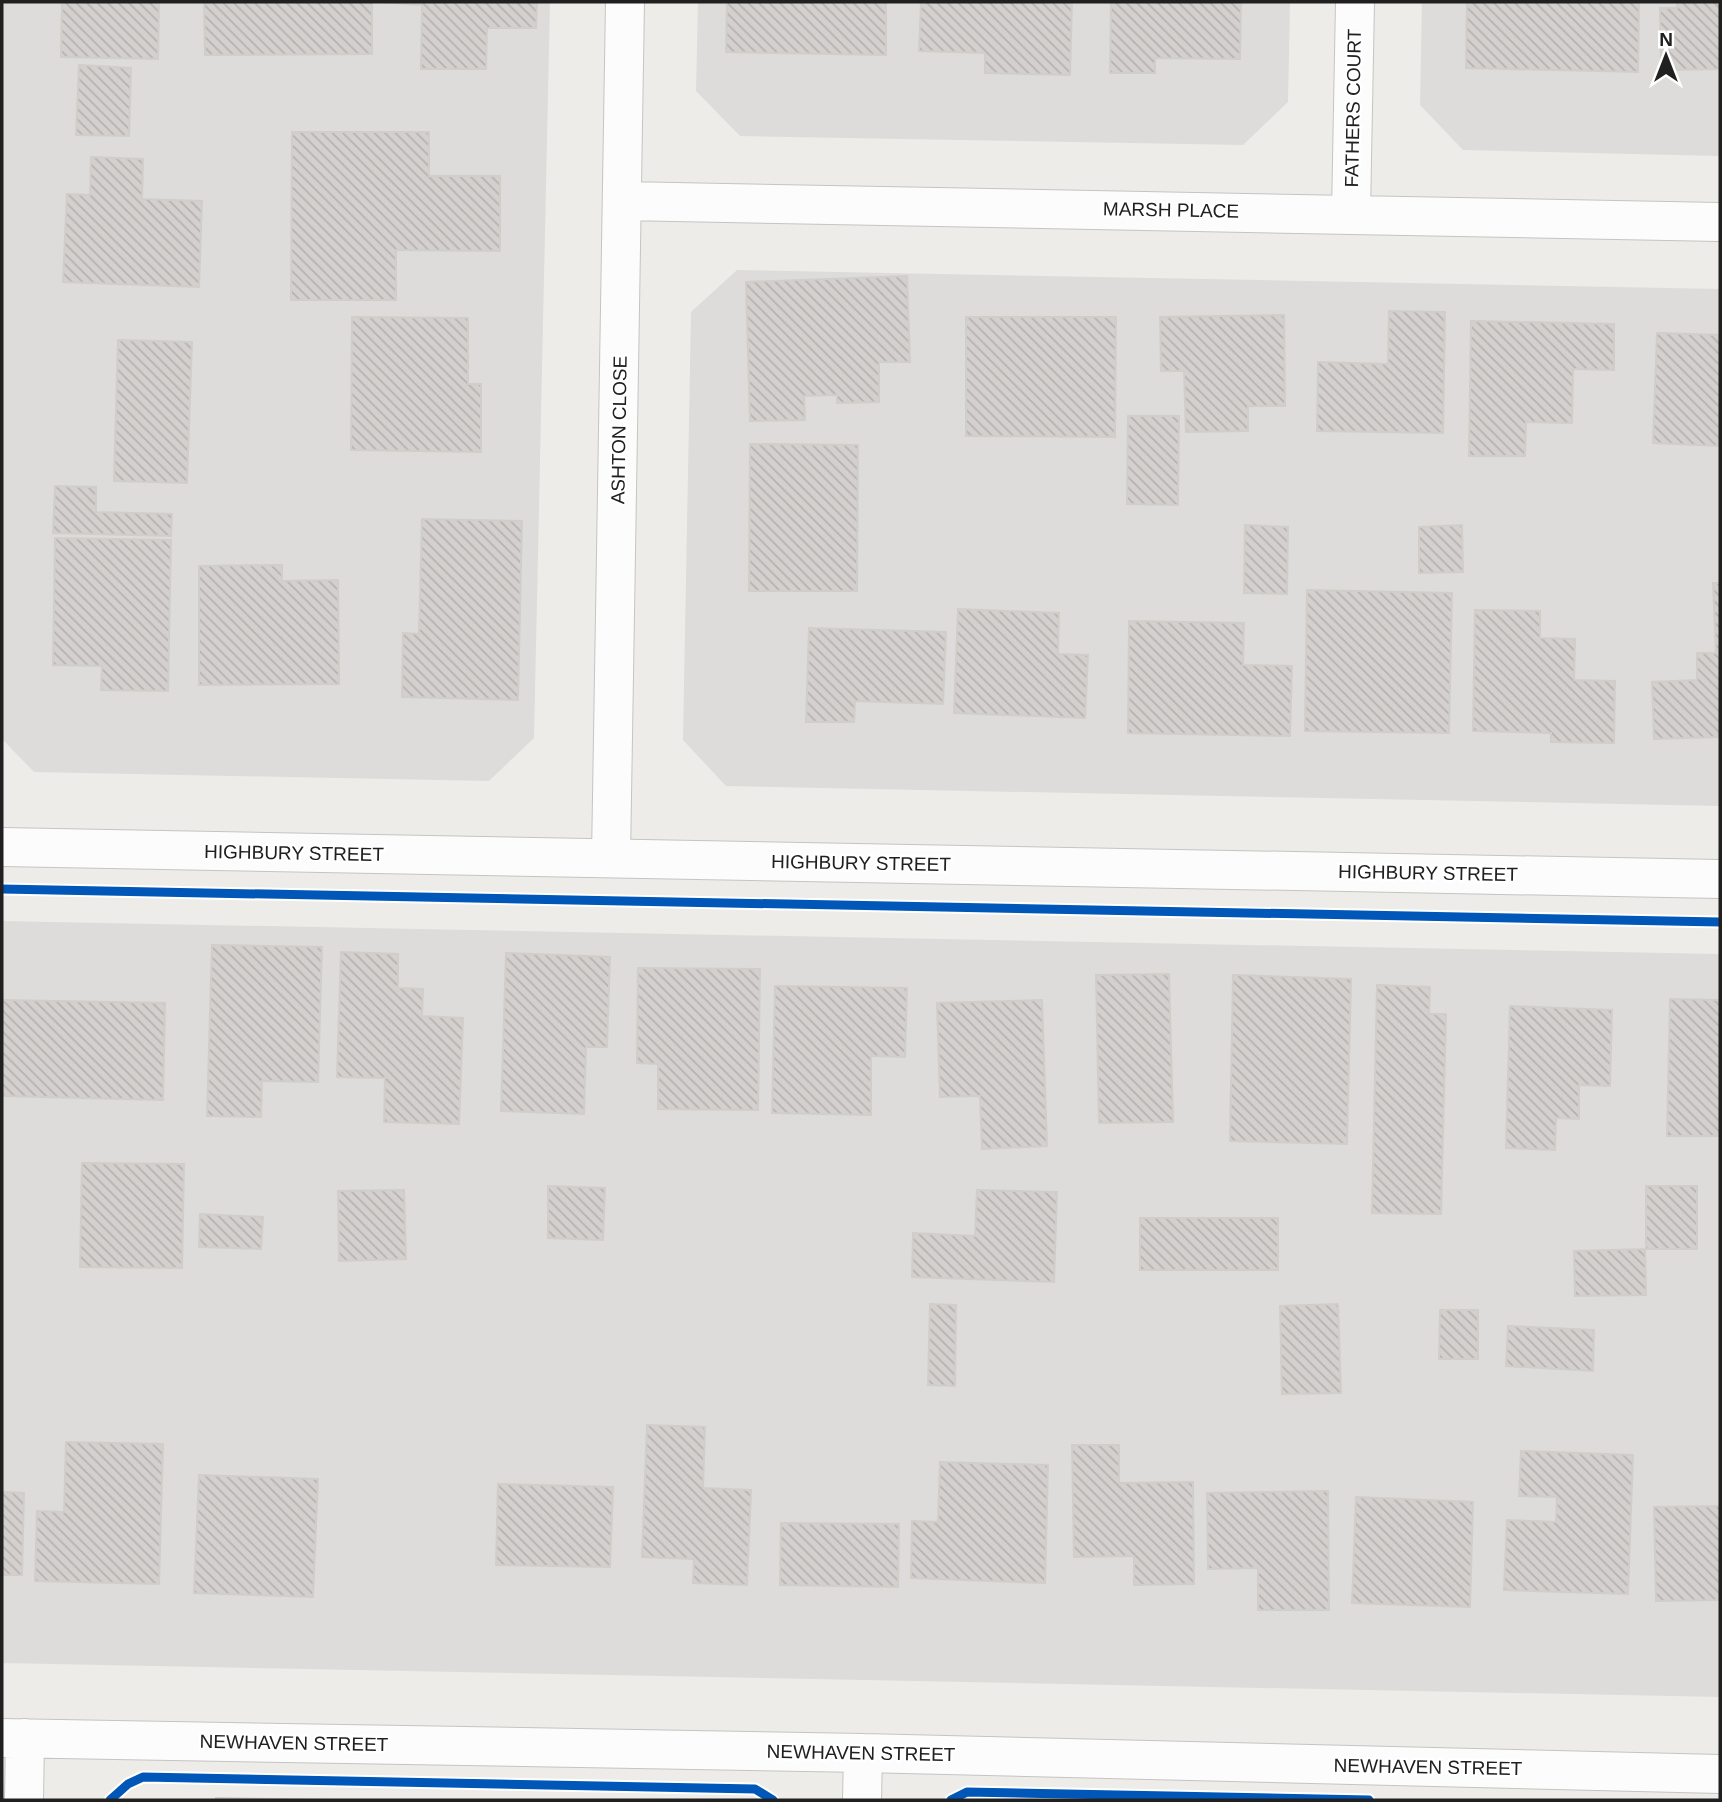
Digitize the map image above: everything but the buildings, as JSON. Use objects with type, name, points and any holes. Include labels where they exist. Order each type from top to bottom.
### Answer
[{"type":"street","name":"ASHTON CLOSE","points":[[611,858],[625,2]]},
{"type":"street","name":"FATHERS COURT","points":[[1352,213],[1355,2]]},
{"type":"street","name":"MARSH PLACE","points":[[623,201],[1720,222]]},
{"type":"street","name":"HIGHBURY STREET","points":[[2,848],[1720,879]]},
{"type":"street","name":"NEWHAVEN STREET","points":[[13,1738],[863,1753],[1707,1783]]},
{"type":"street","points":[[13,1738],[24,1800]]},
{"type":"street","points":[[862,1800],[863,1753]]},
{"type":"shaded area","points":[[3,2],[550,2],[534,738],[489,781],[34,772],[2,739]]},
{"type":"shaded area","points":[[698,2],[1290,2],[1288,102],[1243,145],[740,136],[696,91]]},
{"type":"shaded area","points":[[1422,2],[1720,2],[1720,156],[1463,150],[1420,105]]},
{"type":"shaded area","points":[[737,270],[1720,289],[1720,806],[726,786],[683,740],[691,312]]},
{"type":"shaded area","points":[[2,921],[1720,954],[1720,1697],[2,1663]]},
{"type":"cycle path","points":[[2,889],[1720,922]]},
{"type":"cycle path","points":[[110,1800],[128,1784],[143,1777],[755,1789],[773,1800]]},
{"type":"cycle path","points":[[951,1800],[967,1792],[1369,1800]]}]
